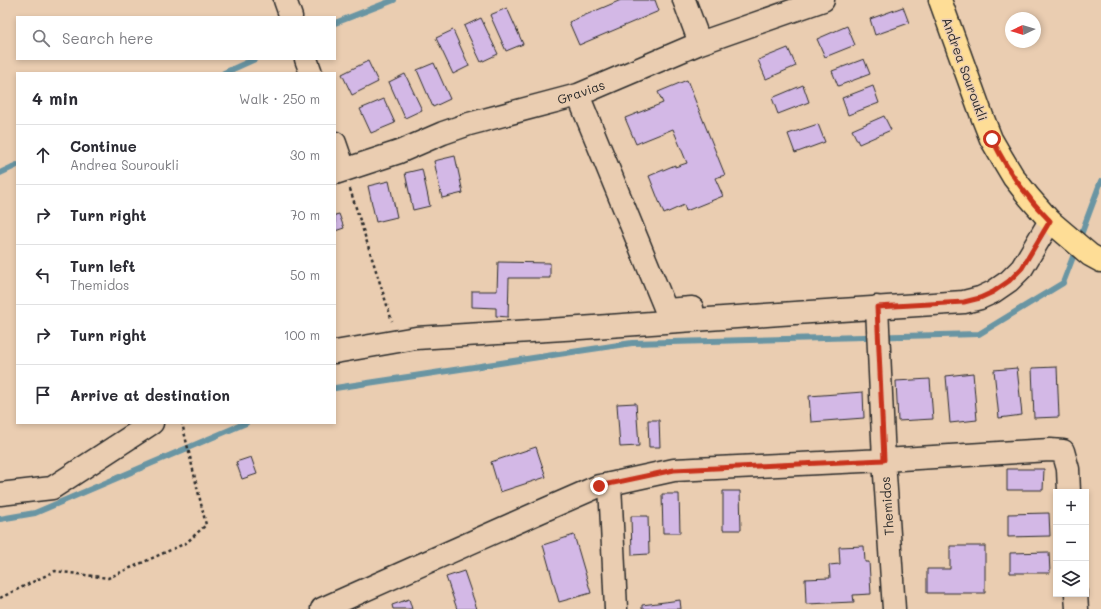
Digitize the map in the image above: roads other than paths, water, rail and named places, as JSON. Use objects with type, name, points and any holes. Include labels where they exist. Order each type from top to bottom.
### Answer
[{"type":"main road","name":"Andrea Souroukli","points":[[940,0],[982,116],[992,139],[1014,178],[1028,197],[1050,221],[1096,258]]},
{"type":"street","points":[[285,0],[291,16]]},
{"type":"street","points":[[684,0],[700,43]]},
{"type":"street","name":"Gravias","points":[[339,171],[399,152],[432,137],[469,124],[578,95],[700,43],[823,0]]},
{"type":"street","points":[[306,60],[311,72]]},
{"type":"street","points":[[578,95],[666,310],[804,302]]},
{"type":"street","points":[[336,150],[339,171]]},
{"type":"street","points":[[336,352],[416,338],[580,328],[877,315],[964,302],[980,298],[993,292],[1009,281],[1022,268],[1050,221]]},
{"type":"street","name":"Themidos","points":[[877,315],[884,460],[894,609]]},
{"type":"street","points":[[0,494],[52,488],[150,424]]},
{"type":"street","points":[[322,609],[599,486],[674,470],[1050,450],[1063,451],[1068,469],[1069,489]]},
{"type":"street","points":[[610,484],[616,609]]},
{"type":"street","points":[[1076,597],[1077,609]]},
{"type":"waterway","points":[[336,23],[394,0]]},
{"type":"waterway","points":[[226,72],[253,60]]},
{"type":"waterway","points":[[0,173],[16,165]]},
{"type":"waterway","points":[[1079,240],[1101,181]]},
{"type":"waterway","points":[[336,388],[632,343],[979,334],[1063,283],[1076,249]]},
{"type":"waterway","points":[[0,519],[35,513],[244,424]]}]
